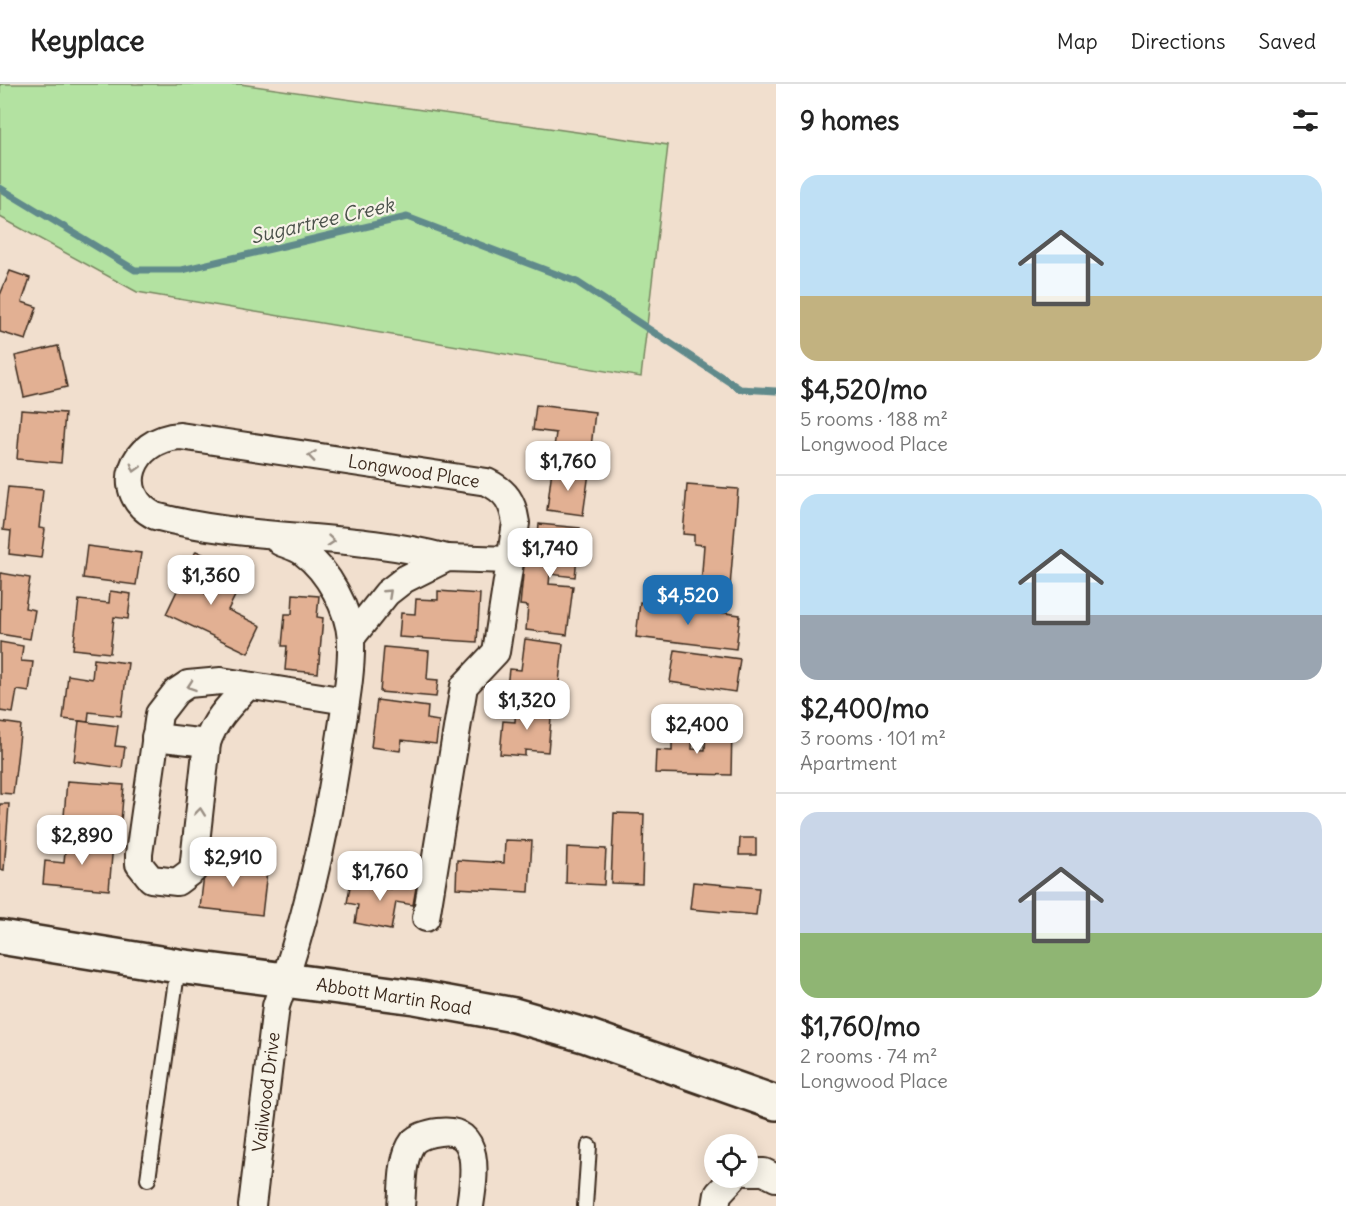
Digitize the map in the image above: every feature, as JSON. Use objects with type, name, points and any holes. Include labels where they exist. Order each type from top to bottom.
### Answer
[{"type":"main road","name":"Abbott Martin Road","points":[[0,937],[178,966],[415,997],[514,1015],[586,1036],[776,1101]]},
{"type":"street","name":"Longwood Place","points":[[426,918],[464,686],[496,652],[516,523],[513,506],[502,489],[487,482],[180,436],[155,441],[140,453],[134,463],[132,485],[142,509],[173,521],[265,535],[382,547],[447,558],[510,560]]},
{"type":"street","name":"Longwood Place","points":[[265,535],[303,552],[323,572],[343,607],[351,638],[346,701],[329,818],[286,980]]},
{"type":"street","points":[[351,638],[387,592],[405,579],[447,558]]},
{"type":"street","points":[[248,686],[224,711],[212,728],[207,743],[193,870],[177,882],[161,882],[151,879],[139,864],[155,737],[159,714],[165,703],[188,684],[221,681],[346,701]]},
{"type":"street","points":[[155,737],[207,743]]},
{"type":"street","name":"Vailwood Drive","points":[[252,1206],[276,1006],[286,980]]},
{"type":"street","points":[[401,1206],[406,1158],[414,1142],[428,1134],[442,1131],[459,1134],[472,1149],[474,1177],[470,1206]]},
{"type":"street","points":[[758,1172],[764,1172],[776,1178]]},
{"type":"street","points":[[716,1206],[718,1194],[724,1188]]},
{"type":"lane","points":[[148,1179],[178,966]]},
{"type":"lane","points":[[585,1206],[589,1146]]},
{"type":"green space","points":[[0,84],[240,84],[668,145],[641,377],[137,292],[0,217]]},
{"type":"building","points":[[10,271],[30,278],[22,302],[37,307],[26,340],[0,332],[0,295]]},
{"type":"building","points":[[58,346],[67,387],[24,397],[15,356]]},
{"type":"building","points":[[536,405],[595,412],[589,465],[552,461],[556,433],[533,430]]},
{"type":"building","points":[[21,410],[65,413],[61,463],[17,459]]},
{"type":"building","points":[[552,469],[589,473],[583,515],[547,510]]},
{"type":"building","points":[[687,485],[738,489],[730,587],[701,585],[704,545],[694,544],[694,535],[683,534]]},
{"type":"building","points":[[8,487],[43,490],[39,528],[45,529],[41,558],[9,554],[11,531],[3,530]]},
{"type":"building","points":[[539,524],[580,528],[575,577],[550,574],[549,584],[573,586],[567,635],[526,630],[528,606],[520,605],[525,555],[536,556]]},
{"type":"building","points":[[87,546],[141,553],[136,585],[83,578]]},
{"type":"building","points":[[196,551],[220,562],[204,593],[214,598],[224,578],[240,586],[228,610],[261,626],[248,653],[166,614]]},
{"type":"building","points":[[1,573],[30,578],[25,608],[35,610],[30,639],[0,634]]},
{"type":"building","points":[[110,591],[131,594],[128,619],[114,617],[110,653],[73,649],[79,600],[109,603]]},
{"type":"building","points":[[438,591],[480,594],[477,642],[399,637],[401,613],[415,614],[416,599],[438,600]]},
{"type":"building","points":[[293,594],[319,596],[317,617],[323,618],[318,673],[285,670],[287,646],[282,646],[285,614],[292,614]]},
{"type":"building","points":[[640,602],[740,615],[736,649],[636,637]]},
{"type":"building","points":[[525,639],[563,644],[557,702],[506,696],[509,669],[521,670]]},
{"type":"building","points":[[0,642],[23,646],[21,661],[33,662],[29,692],[17,690],[13,713],[0,711]]},
{"type":"building","points":[[384,647],[429,651],[427,679],[438,680],[436,697],[380,692]]},
{"type":"building","points":[[675,650],[740,659],[735,692],[670,682]]},
{"type":"building","points":[[94,659],[128,663],[121,716],[89,712],[88,722],[63,719],[68,675],[92,679]]},
{"type":"building","points":[[377,700],[428,707],[427,719],[439,721],[436,744],[402,740],[400,751],[371,747]]},
{"type":"building","points":[[516,704],[552,707],[548,752],[525,750],[525,756],[500,754],[503,721],[515,722]]},
{"type":"building","points":[[79,721],[118,726],[115,746],[125,747],[122,768],[74,761]]},
{"type":"building","points":[[0,722],[21,725],[13,794],[0,793]]},
{"type":"building","points":[[706,729],[732,729],[731,775],[655,773],[656,750],[672,751],[672,732],[693,733],[692,749],[705,750]]},
{"type":"building","points":[[67,781],[124,785],[120,834],[87,832],[88,818],[64,816]]},
{"type":"building","points":[[0,804],[9,804],[4,870],[0,869]]},
{"type":"building","points":[[614,813],[644,814],[642,884],[611,883]]},
{"type":"building","points":[[740,838],[756,838],[756,855],[739,855]]},
{"type":"building","points":[[66,840],[113,844],[109,890],[43,884],[45,861],[64,863]]},
{"type":"building","points":[[505,840],[532,841],[529,892],[456,888],[457,860],[504,863]]},
{"type":"building","points":[[567,847],[606,849],[604,885],[566,883]]},
{"type":"building","points":[[206,858],[228,860],[228,866],[267,871],[262,915],[200,908]]},
{"type":"building","points":[[393,878],[417,882],[413,905],[396,902],[391,930],[355,923],[358,905],[347,903],[351,881],[391,889]]},
{"type":"building","points":[[693,882],[759,888],[756,915],[690,909]]},
{"type":"waterway","name":"Sugartree Creek","points":[[0,188],[135,270],[182,270],[407,217],[577,282],[740,389],[776,391]]}]
